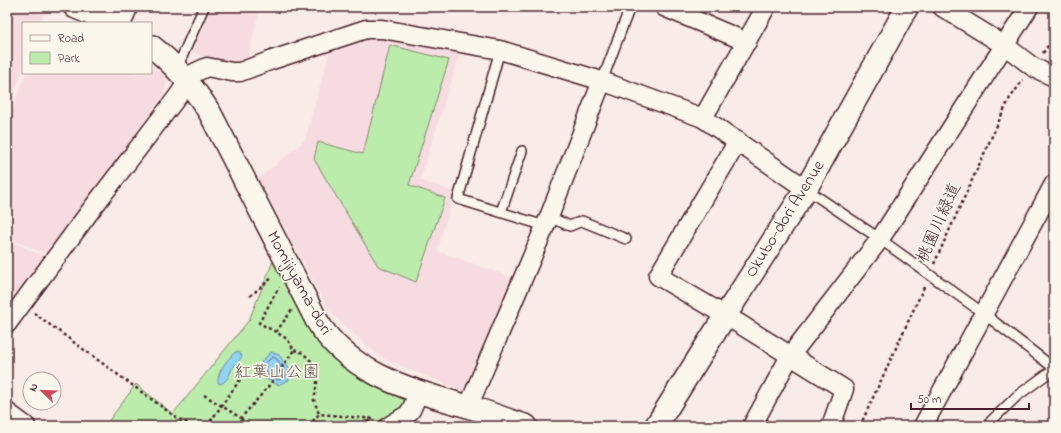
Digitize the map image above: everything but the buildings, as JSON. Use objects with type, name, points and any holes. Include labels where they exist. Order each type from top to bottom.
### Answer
[{"type":"street","points":[[75,7],[111,22]]},
{"type":"street","points":[[122,22],[128,7]]},
{"type":"street","points":[[664,7],[686,11],[747,42]]},
{"type":"street","points":[[703,118],[766,7]]},
{"type":"street","name":"Okubo-dori Avenue","points":[[656,426],[806,189],[907,7]]},
{"type":"street","points":[[942,7],[1004,45],[1033,67],[1054,77]]},
{"type":"street","points":[[752,426],[790,356],[880,239],[1029,7]]},
{"type":"street","points":[[7,324],[178,96],[181,74],[194,73],[207,67],[240,72],[314,46],[366,30],[382,29],[500,50],[602,81],[703,118],[806,189]]},
{"type":"street","name":"Momijiyama-dori","points":[[152,47],[181,74],[210,113],[317,321],[328,338],[340,350],[373,373],[419,392],[526,426]]},
{"type":"street","points":[[473,408],[472,398],[547,221],[602,81]]},
{"type":"street","points":[[738,141],[658,276],[844,389],[831,426]]},
{"type":"street","points":[[923,426],[1054,184]]},
{"type":"street","points":[[382,422],[407,415],[411,410],[419,392]]},
{"type":"street","points":[[7,412],[24,425]]},
{"type":"lane","points":[[181,74],[181,59],[204,7]]},
{"type":"lane","points":[[602,81],[630,7]]},
{"type":"lane","points":[[500,50],[458,199],[502,212],[570,226],[582,221],[626,239]]},
{"type":"lane","points":[[502,212],[522,151]]},
{"type":"lane","points":[[806,189],[880,239],[983,313],[1054,369],[1017,396],[987,426]]},
{"type":"path","name":"桃園川緑道","points":[[860,426],[1003,112],[1010,98],[1054,37]]},
{"type":"path","points":[[250,296],[268,282]]},
{"type":"path","points":[[279,287],[259,323],[287,339],[294,350],[303,353],[311,361],[316,373],[317,383],[314,400],[319,414]]},
{"type":"path","points":[[32,312],[177,418],[193,426]]},
{"type":"path","points":[[276,332],[285,319]]},
{"type":"path","points":[[241,418],[268,387],[294,350]]},
{"type":"path","points":[[207,426],[242,377]]},
{"type":"path","points":[[204,395],[241,418],[246,426]]},
{"type":"path","points":[[319,414],[382,422]]},
{"type":"path","points":[[309,426],[319,414]]},
{"type":"shaded area","points":[[7,7],[20,7],[44,14],[40,22],[22,22],[22,73],[7,114]]},
{"type":"shaded area","points":[[211,7],[260,7],[247,62],[227,66],[192,52]]},
{"type":"shaded area","points":[[382,34],[460,53],[420,180],[455,192],[437,251],[516,279],[470,394],[381,358],[330,312],[258,179],[305,140],[330,50]]},
{"type":"shaded area","points":[[152,67],[163,75],[167,82],[162,97],[48,255],[7,238],[7,123],[26,74],[152,74]]},
{"type":"shaded area","points":[[7,240],[46,257],[7,313]]},
{"type":"green space","points":[[390,45],[449,60],[409,185],[445,198],[416,282],[378,266],[314,159],[318,142],[363,154]]},
{"type":"green space","name":"紅葉山公園","points":[[274,259],[296,299],[408,395],[409,410],[383,426],[105,426],[136,384],[173,414],[249,320]]},
{"type":"water","points":[[235,352],[239,352],[242,356],[241,358],[232,369],[228,378],[221,384],[218,383],[221,370]]},
{"type":"water","points":[[271,352],[279,355],[291,371],[289,380],[278,385],[264,378],[261,362]]}]
